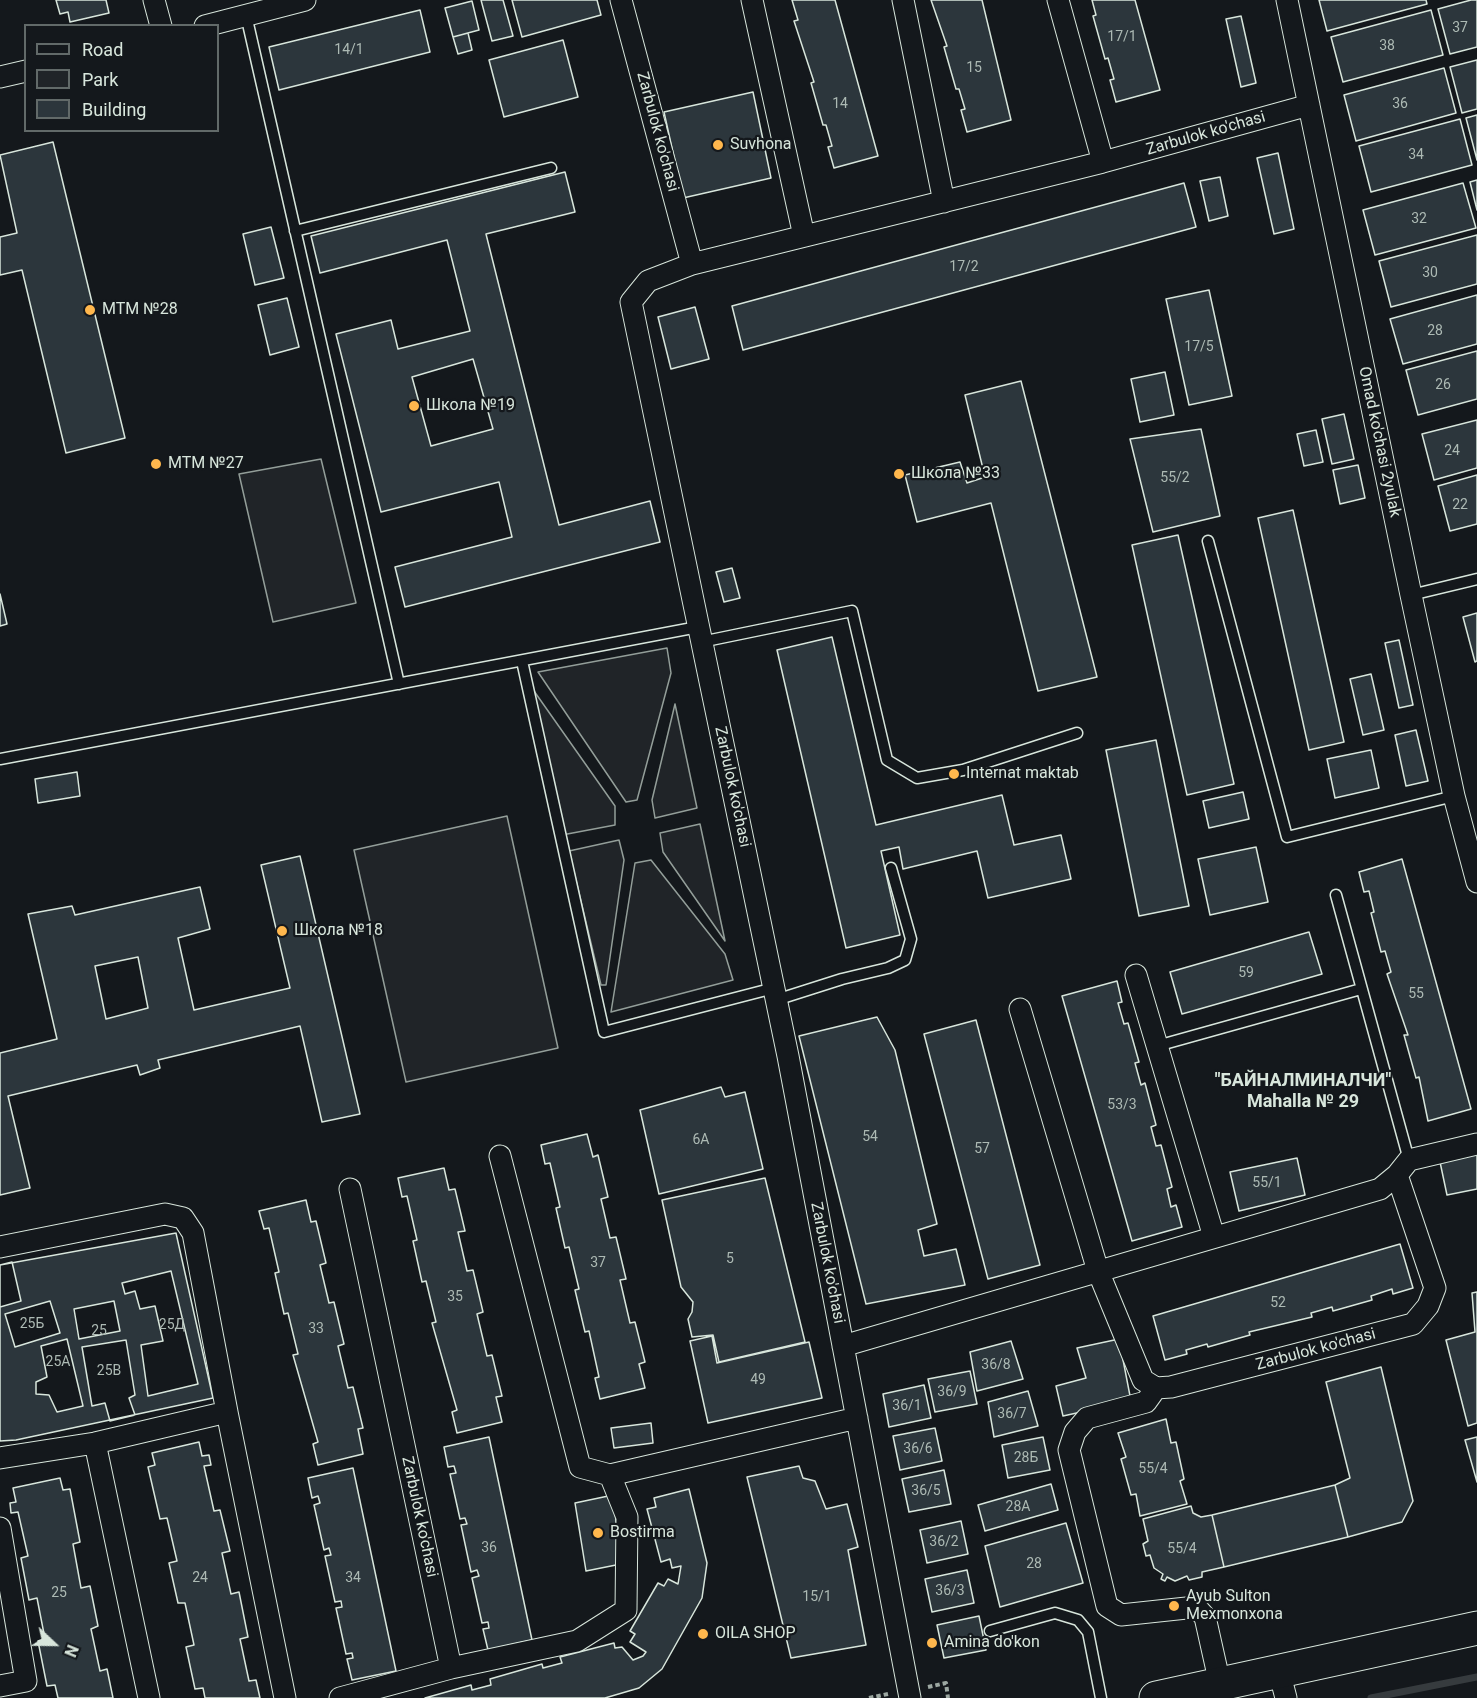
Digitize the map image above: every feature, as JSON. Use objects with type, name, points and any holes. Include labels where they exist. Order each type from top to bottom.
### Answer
[{"type":"main road","points":[[1156,1698],[1220,1684],[1282,1685],[1477,1628]]},
{"type":"street","points":[[154,0],[160,24]]},
{"type":"street","points":[[212,24],[303,0]]},
{"type":"street","name":"Zarbulok ko'chasi","points":[[621,0],[692,264]]},
{"type":"street","points":[[752,0],[804,236]]},
{"type":"street","points":[[903,0],[944,202]]},
{"type":"street","points":[[1058,0],[1103,162]]},
{"type":"street","name":"Omad ko'chasi 2yulak","points":[[1287,0],[1411,595],[1455,796],[1477,882]]},
{"type":"street","points":[[0,77],[24,71]]},
{"type":"street","name":"Zarbulok ko'chasi","points":[[910,1698],[775,994],[630,302],[648,281],[692,264],[1103,162],[1309,105]]},
{"type":"street","points":[[1136,975],[1214,1237]]},
{"type":"street","points":[[1020,1009],[1098,1271],[1143,1380],[1156,1388],[1146,1402],[1087,1418],[1075,1432],[1069,1450],[1107,1606],[1121,1616],[1196,1607],[1205,1617],[1220,1684]]},
{"type":"street","name":"Zarbulok ko'chasi","points":[[843,1346],[1380,1188],[1403,1167],[1477,1144]]},
{"type":"street","points":[[500,1156],[580,1467],[610,1475],[857,1418]]},
{"type":"street","name":"Zarbulok ko'chasi","points":[[1156,1388],[1171,1388],[1413,1324],[1428,1306],[1435,1288],[1403,1167]]},
{"type":"street","name":"Zarbulok ko'chasi","points":[[350,1189],[451,1668]]},
{"type":"street","points":[[0,1247],[165,1214],[183,1218],[193,1233],[285,1698]]},
{"type":"street","points":[[0,1458],[95,1443],[227,1412]]},
{"type":"street","points":[[95,1443],[149,1698]]},
{"type":"street","points":[[340,1698],[451,1668],[577,1641],[626,1610],[627,1517],[610,1475]]},
{"type":"street","points":[[0,1528],[28,1689],[0,1686]]},
{"type":"lane","points":[[246,15],[399,684]]},
{"type":"lane","points":[[295,231],[551,168]]},
{"type":"lane","points":[[1208,541],[1287,837],[1455,796]]},
{"type":"lane","points":[[1411,595],[1477,579]]},
{"type":"lane","points":[[0,759],[522,661],[852,611],[887,760],[917,778],[963,770],[1077,733]]},
{"type":"lane","points":[[522,661],[604,1032],[888,968],[905,960],[911,939],[891,868]]},
{"type":"lane","points":[[1336,895],[1403,1167]]},
{"type":"lane","points":[[1157,1046],[1361,989]]},
{"type":"lane","points":[[990,1631],[1055,1613],[1078,1620],[1088,1632],[1101,1698]]},
{"type":"green space","points":[[321,459],[356,603],[273,622],[239,474]]},
{"type":"green space","points":[[667,648],[671,673],[637,800],[626,802],[538,672]]},
{"type":"green space","points":[[534,691],[615,806],[615,825],[562,835]]},
{"type":"green space","points":[[675,704],[697,808],[655,818],[652,800]]},
{"type":"green space","points":[[507,816],[558,1048],[406,1082],[354,850]]},
{"type":"green space","points":[[700,824],[725,941],[663,852],[660,833]]},
{"type":"green space","points":[[619,840],[624,860],[606,985],[601,985],[569,851]]},
{"type":"green space","points":[[651,860],[725,954],[733,980],[611,1012],[635,863]]},
{"type":"building","points":[[56,0],[106,0],[109,13],[70,22],[68,12],[60,14]]},
{"type":"building","points":[[481,0],[503,0],[513,36],[492,41]]},
{"type":"building","points":[[512,0],[597,0],[601,15],[522,37]]},
{"type":"building","points":[[792,0],[835,0],[878,156],[834,168],[828,147],[832,146],[826,125],[823,125],[811,83],[814,82],[794,21],[798,20]]},
{"type":"building","points":[[931,0],[982,0],[1011,120],[967,132],[961,110],[965,109],[959,89],[956,89],[944,47],[947,46]]},
{"type":"building","points":[[1092,0],[1135,0],[1160,90],[1116,102],[1110,80],[1114,79],[1108,58],[1105,59],[1093,16],[1096,15]]},
{"type":"building","points":[[1319,0],[1426,0],[1427,4],[1327,31]]},
{"type":"building","points":[[1477,0],[1477,47],[1450,54],[1438,9]]},
{"type":"building","points":[[472,1],[479,30],[453,37],[445,8]]},
{"type":"building","points":[[420,10],[430,52],[279,90],[269,47]]},
{"type":"building","points":[[1431,10],[1443,55],[1343,82],[1331,37]]},
{"type":"building","points":[[1241,16],[1256,83],[1241,87],[1226,19]]},
{"type":"building","points":[[468,33],[472,50],[458,54],[453,37]]},
{"type":"building","points":[[563,40],[578,97],[504,117],[489,60]]},
{"type":"building","points":[[1477,60],[1477,109],[1462,113],[1450,67]]},
{"type":"building","points":[[1444,68],[1456,113],[1356,141],[1344,95]]},
{"type":"building","name":"Suvhona","points":[[753,92],[771,178],[683,198],[664,112]]},
{"type":"building","points":[[1477,115],[1477,160],[1466,118]]},
{"type":"building","points":[[1460,119],[1472,165],[1371,192],[1359,146]]},
{"type":"building","name":"MTM №28","points":[[53,142],[125,438],[66,453],[22,270],[0,275],[0,237],[17,233],[0,155]]},
{"type":"building","points":[[1278,153],[1294,229],[1274,234],[1257,158]]},
{"type":"building","points":[[565,172],[575,212],[486,234],[559,525],[650,501],[660,542],[405,607],[395,567],[512,537],[499,482],[381,512],[336,334],[391,320],[398,349],[470,331],[447,240],[320,273],[311,236]],"holes":[[[473,359],[493,429],[431,446],[412,377]]]},
{"type":"building","points":[[1220,177],[1228,216],[1209,221],[1200,181]]},
{"type":"building","points":[[1477,180],[1477,210],[1470,182]]},
{"type":"building","points":[[1184,183],[1196,227],[743,350],[732,306]]},
{"type":"building","points":[[1463,183],[1476,228],[1375,255],[1363,210]]},
{"type":"building","points":[[271,227],[284,278],[255,285],[243,234]]},
{"type":"building","points":[[1477,235],[1477,284],[1391,307],[1379,261]]},
{"type":"building","points":[[1209,290],[1232,396],[1189,405],[1166,299]]},
{"type":"building","points":[[1477,295],[1477,344],[1403,364],[1390,319]]},
{"type":"building","points":[[287,298],[299,347],[270,355],[258,305]]},
{"type":"building","points":[[695,307],[709,359],[671,369],[658,317]]},
{"type":"building","points":[[1477,351],[1477,399],[1418,415],[1406,370]]},
{"type":"building","points":[[1165,372],[1174,415],[1140,422],[1131,379]]},
{"type":"building","points":[[1021,381],[1097,677],[1038,691],[991,503],[917,522],[905,475],[960,462],[967,483],[985,477],[965,395]]},
{"type":"building","points":[[1344,414],[1354,459],[1332,464],[1322,419]]},
{"type":"building","points":[[1477,420],[1477,468],[1434,480],[1422,434]]},
{"type":"building","points":[[1201,429],[1220,516],[1153,532],[1130,439]]},
{"type":"building","points":[[1316,430],[1323,462],[1304,466],[1297,434]]},
{"type":"building","points":[[1358,465],[1365,498],[1340,504],[1333,470]]},
{"type":"building","points":[[1477,475],[1477,524],[1450,531],[1438,486]]},
{"type":"building","points":[[1293,510],[1344,742],[1309,750],[1258,518]]},
{"type":"building","points":[[1178,535],[1234,784],[1187,795],[1132,545]]},
{"type":"building","points":[[732,568],[740,598],[724,602],[716,572]]},
{"type":"building","points":[[0,594],[7,624],[0,626]]},
{"type":"building","points":[[1477,613],[1477,661],[1475,662],[1463,617]]},
{"type":"building","name":"Internat maktab","points":[[832,637],[876,825],[1002,795],[1014,845],[1061,835],[1071,879],[988,898],[977,851],[903,869],[899,847],[881,851],[900,935],[846,948],[777,650]]},
{"type":"building","points":[[1399,640],[1413,705],[1399,708],[1385,643]]},
{"type":"building","points":[[1371,674],[1384,730],[1363,735],[1350,679]]},
{"type":"building","points":[[1416,730],[1428,781],[1406,786],[1395,735]]},
{"type":"building","name":"Internat maktab","points":[[1156,740],[1189,906],[1139,916],[1106,750]]},
{"type":"building","points":[[1371,750],[1379,788],[1335,798],[1327,759]]},
{"type":"building","points":[[77,772],[80,796],[38,803],[35,779]]},
{"type":"building","points":[[1243,792],[1249,819],[1209,828],[1203,801]]},
{"type":"building","points":[[1256,847],[1268,902],[1210,915],[1198,859]]},
{"type":"building","points":[[300,856],[360,1114],[322,1122],[300,1026],[158,1060],[160,1068],[140,1075],[137,1065],[8,1096],[30,1188],[0,1195],[0,1053],[57,1039],[28,914],[72,906],[75,915],[200,887],[210,929],[178,938],[194,1010],[290,988],[261,865]],"holes":[[[138,957],[148,1008],[106,1019],[95,966]]]},
{"type":"building","points":[[1402,859],[1471,1109],[1428,1121],[1419,1077],[1416,1078],[1404,1035],[1408,1035],[1387,974],[1391,972],[1385,951],[1381,952],[1371,913],[1374,912],[1369,891],[1364,892],[1359,872]]},
{"type":"building","points":[[1309,932],[1322,974],[1182,1014],[1170,972]]},
{"type":"building","points":[[1117,981],[1122,1002],[1118,1003],[1124,1024],[1128,1023],[1139,1062],[1135,1063],[1141,1085],[1145,1083],[1156,1125],[1151,1127],[1156,1146],[1161,1145],[1172,1187],[1167,1189],[1171,1207],[1176,1205],[1182,1227],[1132,1241],[1062,996]]},
{"type":"building","points":[[877,1017],[895,1050],[937,1224],[918,1230],[924,1256],[956,1249],[965,1285],[866,1304],[799,1036]]},
{"type":"building","points":[[976,1020],[1040,1265],[988,1279],[924,1034]]},
{"type":"building","points":[[721,1087],[725,1097],[745,1092],[763,1169],[659,1194],[640,1110]]},
{"type":"building","points":[[587,1134],[593,1157],[598,1155],[608,1197],[601,1199],[610,1238],[616,1237],[626,1279],[620,1280],[630,1323],[635,1322],[645,1362],[639,1364],[645,1388],[600,1399],[595,1378],[599,1377],[589,1331],[585,1332],[575,1290],[579,1289],[569,1247],[565,1248],[556,1208],[560,1207],[550,1163],[545,1164],[541,1145]]},
{"type":"building","points":[[1477,1154],[1477,1189],[1447,1195],[1440,1162]]},
{"type":"building","points":[[1297,1158],[1305,1195],[1239,1211],[1230,1172]]},
{"type":"building","points":[[444,1168],[449,1190],[455,1189],[465,1231],[458,1232],[467,1271],[473,1270],[483,1312],[477,1314],[487,1356],[492,1355],[502,1396],[496,1397],[502,1422],[457,1433],[452,1412],[457,1410],[432,1323],[436,1322],[426,1281],[422,1282],[413,1241],[417,1240],[407,1196],[402,1197],[398,1178]]},
{"type":"building","points":[[765,1178],[805,1342],[719,1362],[713,1335],[692,1337],[688,1319],[692,1312],[693,1302],[681,1287],[662,1200]]},
{"type":"building","points":[[306,1200],[311,1222],[316,1221],[326,1263],[320,1265],[329,1303],[334,1302],[344,1344],[338,1346],[348,1388],[353,1387],[363,1428],[358,1429],[363,1454],[318,1465],[313,1444],[318,1442],[293,1355],[298,1354],[288,1313],[284,1314],[275,1273],[279,1272],[269,1228],[264,1229],[259,1211]]},
{"type":"building","points":[[176,1233],[213,1398],[16,1440],[0,1441],[0,1265]]},
{"type":"building","points":[[1400,1244],[1413,1288],[1393,1294],[1392,1289],[1371,1296],[1372,1300],[1333,1311],[1332,1307],[1311,1313],[1312,1317],[1249,1332],[1250,1335],[1208,1347],[1207,1344],[1186,1350],[1187,1354],[1165,1360],[1153,1316]]},
{"type":"building","points":[[12,1262],[21,1301],[0,1307],[0,1265]]},
{"type":"building","points":[[171,1271],[198,1384],[148,1396],[141,1345],[163,1341],[155,1306],[140,1309],[135,1291],[125,1294],[122,1283]]},
{"type":"building","points":[[1477,1292],[1477,1423],[1468,1426],[1446,1340],[1475,1332],[1472,1293]]},
{"type":"building","points":[[50,1301],[60,1333],[15,1347],[5,1314]]},
{"type":"building","points":[[114,1301],[120,1331],[79,1339],[74,1309]]},
{"type":"building","points":[[712,1336],[717,1363],[809,1342],[822,1398],[708,1423],[690,1341]]},
{"type":"building","points":[[67,1339],[83,1406],[57,1412],[49,1395],[36,1394],[36,1382],[47,1377],[41,1346]]},
{"type":"building","points":[[1119,1339],[1131,1401],[1063,1416],[1056,1386],[1086,1378],[1077,1348]]},
{"type":"building","points":[[126,1340],[135,1395],[129,1398],[135,1415],[110,1421],[105,1403],[92,1406],[82,1347]]},
{"type":"building","points":[[1011,1341],[1023,1379],[977,1391],[970,1352]]},
{"type":"building","points":[[1381,1367],[1413,1501],[1402,1522],[1348,1537],[1335,1485],[1350,1478],[1326,1382]]},
{"type":"building","points":[[970,1371],[977,1404],[935,1412],[928,1379]]},
{"type":"building","points":[[924,1385],[931,1418],[889,1427],[883,1394]]},
{"type":"building","points":[[1028,1391],[1038,1426],[994,1437],[988,1402]]},
{"type":"building","points":[[1166,1419],[1171,1443],[1176,1442],[1184,1479],[1180,1481],[1187,1504],[1140,1516],[1136,1494],[1131,1495],[1121,1459],[1126,1457],[1118,1433]]},
{"type":"building","points":[[651,1423],[653,1443],[614,1448],[611,1428]]},
{"type":"building","points":[[935,1428],[942,1461],[900,1470],[893,1436]]},
{"type":"building","points":[[489,1437],[532,1640],[488,1650],[483,1629],[489,1628],[488,1622],[482,1623],[472,1578],[479,1576],[477,1570],[471,1572],[461,1525],[467,1524],[465,1518],[460,1519],[450,1474],[456,1473],[454,1466],[448,1467],[444,1447]]},
{"type":"building","points":[[1043,1437],[1050,1470],[1008,1478],[1002,1445]]},
{"type":"building","points":[[1477,1437],[1477,1482],[1465,1440]]},
{"type":"building","points":[[199,1442],[202,1456],[209,1455],[211,1465],[204,1466],[214,1511],[220,1510],[230,1551],[222,1553],[231,1594],[239,1592],[248,1637],[240,1639],[249,1681],[256,1680],[260,1698],[205,1698],[203,1688],[195,1689],[186,1647],[194,1645],[185,1603],[178,1603],[169,1563],[177,1561],[167,1518],[160,1519],[148,1467],[155,1465],[152,1453]]},
{"type":"building","points":[[799,1466],[803,1478],[815,1481],[826,1509],[847,1504],[858,1547],[848,1550],[866,1645],[791,1658],[747,1477]]},
{"type":"building","points":[[353,1468],[396,1671],[352,1680],[347,1659],[353,1658],[352,1653],[346,1654],[336,1608],[342,1607],[341,1601],[335,1602],[325,1556],[331,1555],[329,1548],[324,1550],[314,1505],[320,1503],[318,1496],[312,1498],[308,1478]]},
{"type":"building","points":[[944,1470],[951,1504],[909,1512],[902,1479]]},
{"type":"building","points":[[60,1478],[63,1490],[70,1489],[80,1542],[73,1544],[81,1588],[90,1586],[98,1626],[91,1629],[100,1671],[107,1669],[113,1698],[58,1698],[55,1685],[47,1686],[38,1641],[45,1639],[37,1598],[29,1600],[21,1558],[28,1556],[18,1512],[11,1513],[10,1503],[16,1502],[13,1488]]},
{"type":"building","points":[[1051,1484],[1058,1510],[985,1531],[978,1505]]},
{"type":"building","points":[[1335,1485],[1348,1537],[1224,1567],[1212,1515]]},
{"type":"building","points":[[689,1489],[707,1563],[702,1598],[662,1669],[639,1688],[605,1698],[425,1698],[471,1685],[472,1690],[491,1685],[490,1679],[542,1664],[543,1668],[562,1663],[560,1657],[614,1643],[615,1648],[622,1647],[633,1660],[643,1656],[646,1652],[630,1642],[635,1634],[630,1631],[658,1583],[664,1586],[668,1579],[678,1584],[681,1566],[672,1568],[670,1559],[661,1562],[647,1509],[656,1507],[654,1498]]},
{"type":"building","name":"Bostirma","points":[[613,1495],[621,1564],[586,1571],[575,1503]]},
{"type":"building","points":[[1191,1506],[1193,1513],[1201,1517],[1212,1515],[1224,1567],[1202,1572],[1202,1577],[1189,1580],[1187,1576],[1175,1581],[1167,1577],[1165,1581],[1161,1579],[1163,1574],[1154,1568],[1150,1555],[1146,1556],[1143,1544],[1148,1541],[1143,1519]]},
{"type":"building","points":[[961,1521],[968,1554],[927,1563],[920,1530]]},
{"type":"building","points":[[1066,1523],[1083,1583],[1000,1607],[985,1546]]},
{"type":"building","points":[[967,1570],[974,1603],[932,1612],[925,1579]]},
{"type":"building","points":[[979,1616],[986,1650],[944,1658],[937,1625]]},
{"type":"waterway","points":[[1371,1698],[1477,1677]]},
{"type":"place","name":"Suvhona","points":[[718,145]]},
{"type":"place","name":"MTM №28","points":[[90,310]]},
{"type":"place","name":"Школа №19","points":[[414,406]]},
{"type":"place","name":"MTM №27","points":[[156,464]]},
{"type":"place","name":"Школа №33","points":[[899,474]]},
{"type":"place","name":"Internat maktab","points":[[954,774]]},
{"type":"place","name":"Школа №18","points":[[282,931]]},
{"type":"place","name":"Bostirma","points":[[598,1533]]},
{"type":"place","name":"Ayub Sulton Mexmonxona","points":[[1174,1606]]},
{"type":"place","name":"OILA SHOP","points":[[703,1634]]},
{"type":"place","name":"Amina do'kon","points":[[932,1643]]},
{"type":"district","name":"\"БАЙНАЛМИНАЛЧИ\" Mahalla № 29","points":[[1303,1091]]}]
